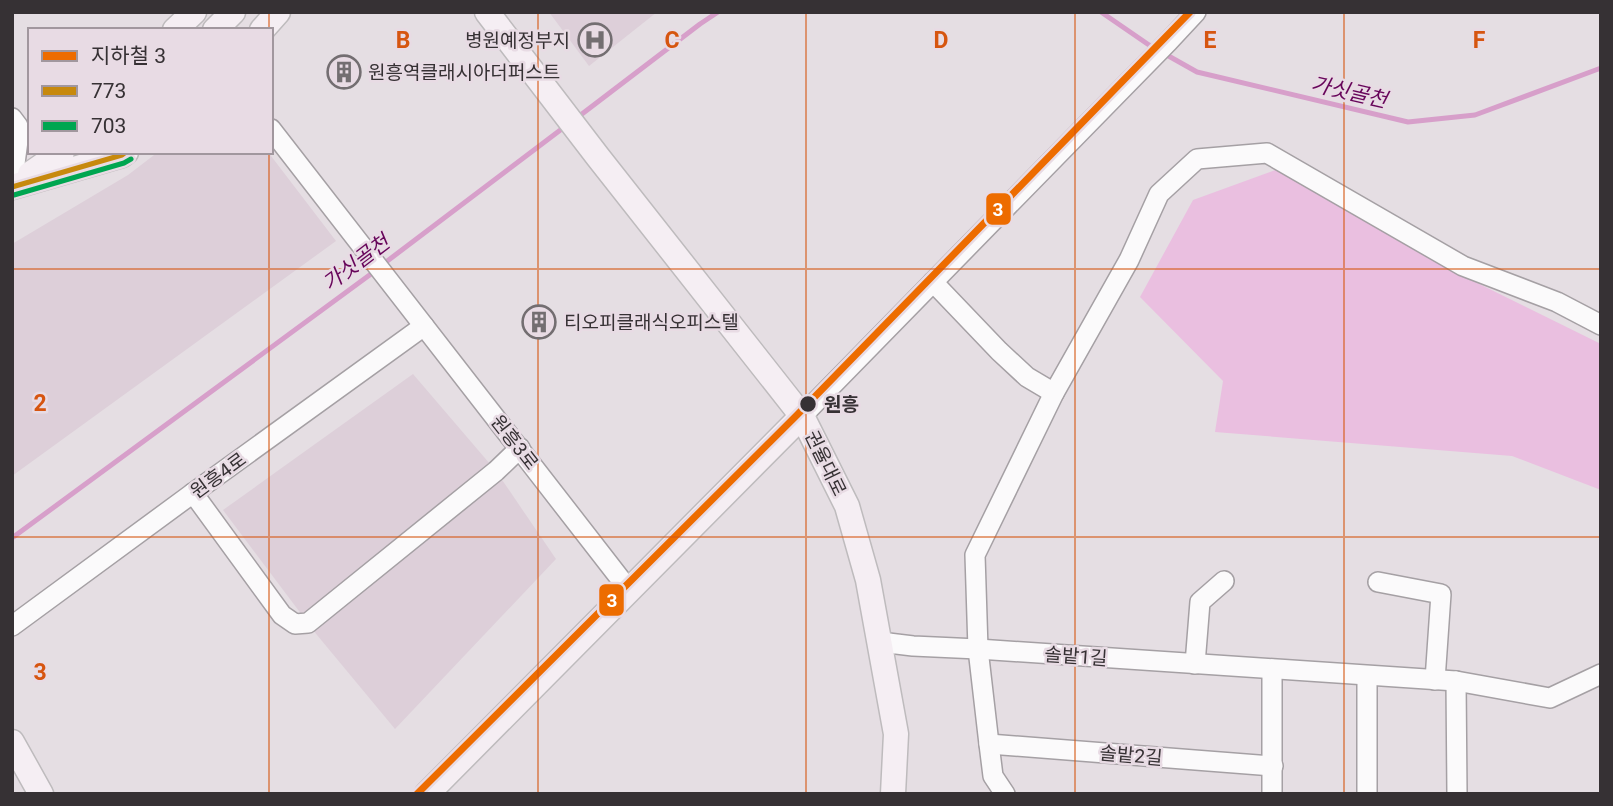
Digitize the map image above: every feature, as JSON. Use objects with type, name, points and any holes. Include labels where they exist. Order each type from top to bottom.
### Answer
[{"type":"main road","points":[[177,28],[194,12]]},
{"type":"main road","points":[[217,28],[233,12]]},
{"type":"main road","points":[[264,28],[278,12]]},
{"type":"main road","name":"권율대로","points":[[487,12],[802,416],[847,506],[868,580],[896,734],[893,794]]},
{"type":"main road","points":[[12,186],[42,154]]},
{"type":"main road","points":[[12,186],[59,154]]},
{"type":"main road","points":[[12,186],[123,154]]},
{"type":"main road","points":[[428,794],[802,416]]},
{"type":"main road","points":[[12,742],[41,794]]},
{"type":"street","points":[[802,416],[1170,41],[1192,13]]},
{"type":"street","points":[[12,118],[19,133],[12,186]]},
{"type":"street","name":"원흥3로","points":[[273,132],[629,590]]},
{"type":"street","points":[[1005,794],[993,776],[978,649],[975,555],[1054,393],[1129,260],[1159,194],[1197,159],[1266,153],[1464,267],[1557,302],[1601,326]]},
{"type":"street","points":[[933,282],[1027,377],[1054,393]]},
{"type":"street","name":"원흥4로","points":[[12,626],[424,326]]},
{"type":"street","points":[[193,493],[282,615],[295,624],[308,622],[328,608],[496,471],[520,448]]},
{"type":"street","points":[[1195,664],[1200,602],[1224,581]]},
{"type":"street","points":[[1378,582],[1441,594],[1435,680]]},
{"type":"street","name":"솔밭1길","points":[[880,642],[1456,681],[1550,698],[1601,674]]},
{"type":"street","points":[[1272,669],[1272,794]]},
{"type":"street","points":[[1367,676],[1367,794]]},
{"type":"street","points":[[1456,681],[1457,794]]},
{"type":"street","name":"솔밭2길","points":[[989,744],[1273,766]]},
{"type":"shaded area","name":"병원예정부지","points":[[549,12],[657,12],[589,66]]},
{"type":"shaded area","points":[[155,154],[270,154],[336,241],[12,476],[12,244],[128,175]]},
{"type":"shaded area","points":[[1278,169],[1461,275],[1601,344],[1601,490],[1512,456],[1215,432],[1223,381],[1140,297],[1193,200]]},
{"type":"shaded area","points":[[413,374],[496,471],[556,559],[395,729],[317,635],[223,510]]},
{"type":"waterway","name":"가싯골천","points":[[578,117],[718,12]]},
{"type":"waterway","name":"가싯골천","points":[[1101,12],[1149,45],[1197,72],[1408,122],[1475,115],[1601,68]]},
{"type":"waterway","name":"가싯골천","points":[[382,265],[567,125]]},
{"type":"waterway","name":"가싯골천","points":[[12,538],[375,271]]},
{"type":"metro line","name":"3","points":[[417,794],[797,415],[1190,12]]},
{"type":"transit line","name":"773","points":[[12,187],[123,154]]},
{"type":"transit line","name":"703","points":[[14,195],[131,159]]},
{"type":"place","name":"병원예정부지","points":[[595,40]]},
{"type":"place","name":"원흥역클래시아더퍼스트","points":[[344,72]]},
{"type":"place","name":"티오피클래식오피스텔","points":[[539,322]]},
{"type":"place","name":"원흥","points":[[808,404]]}]
